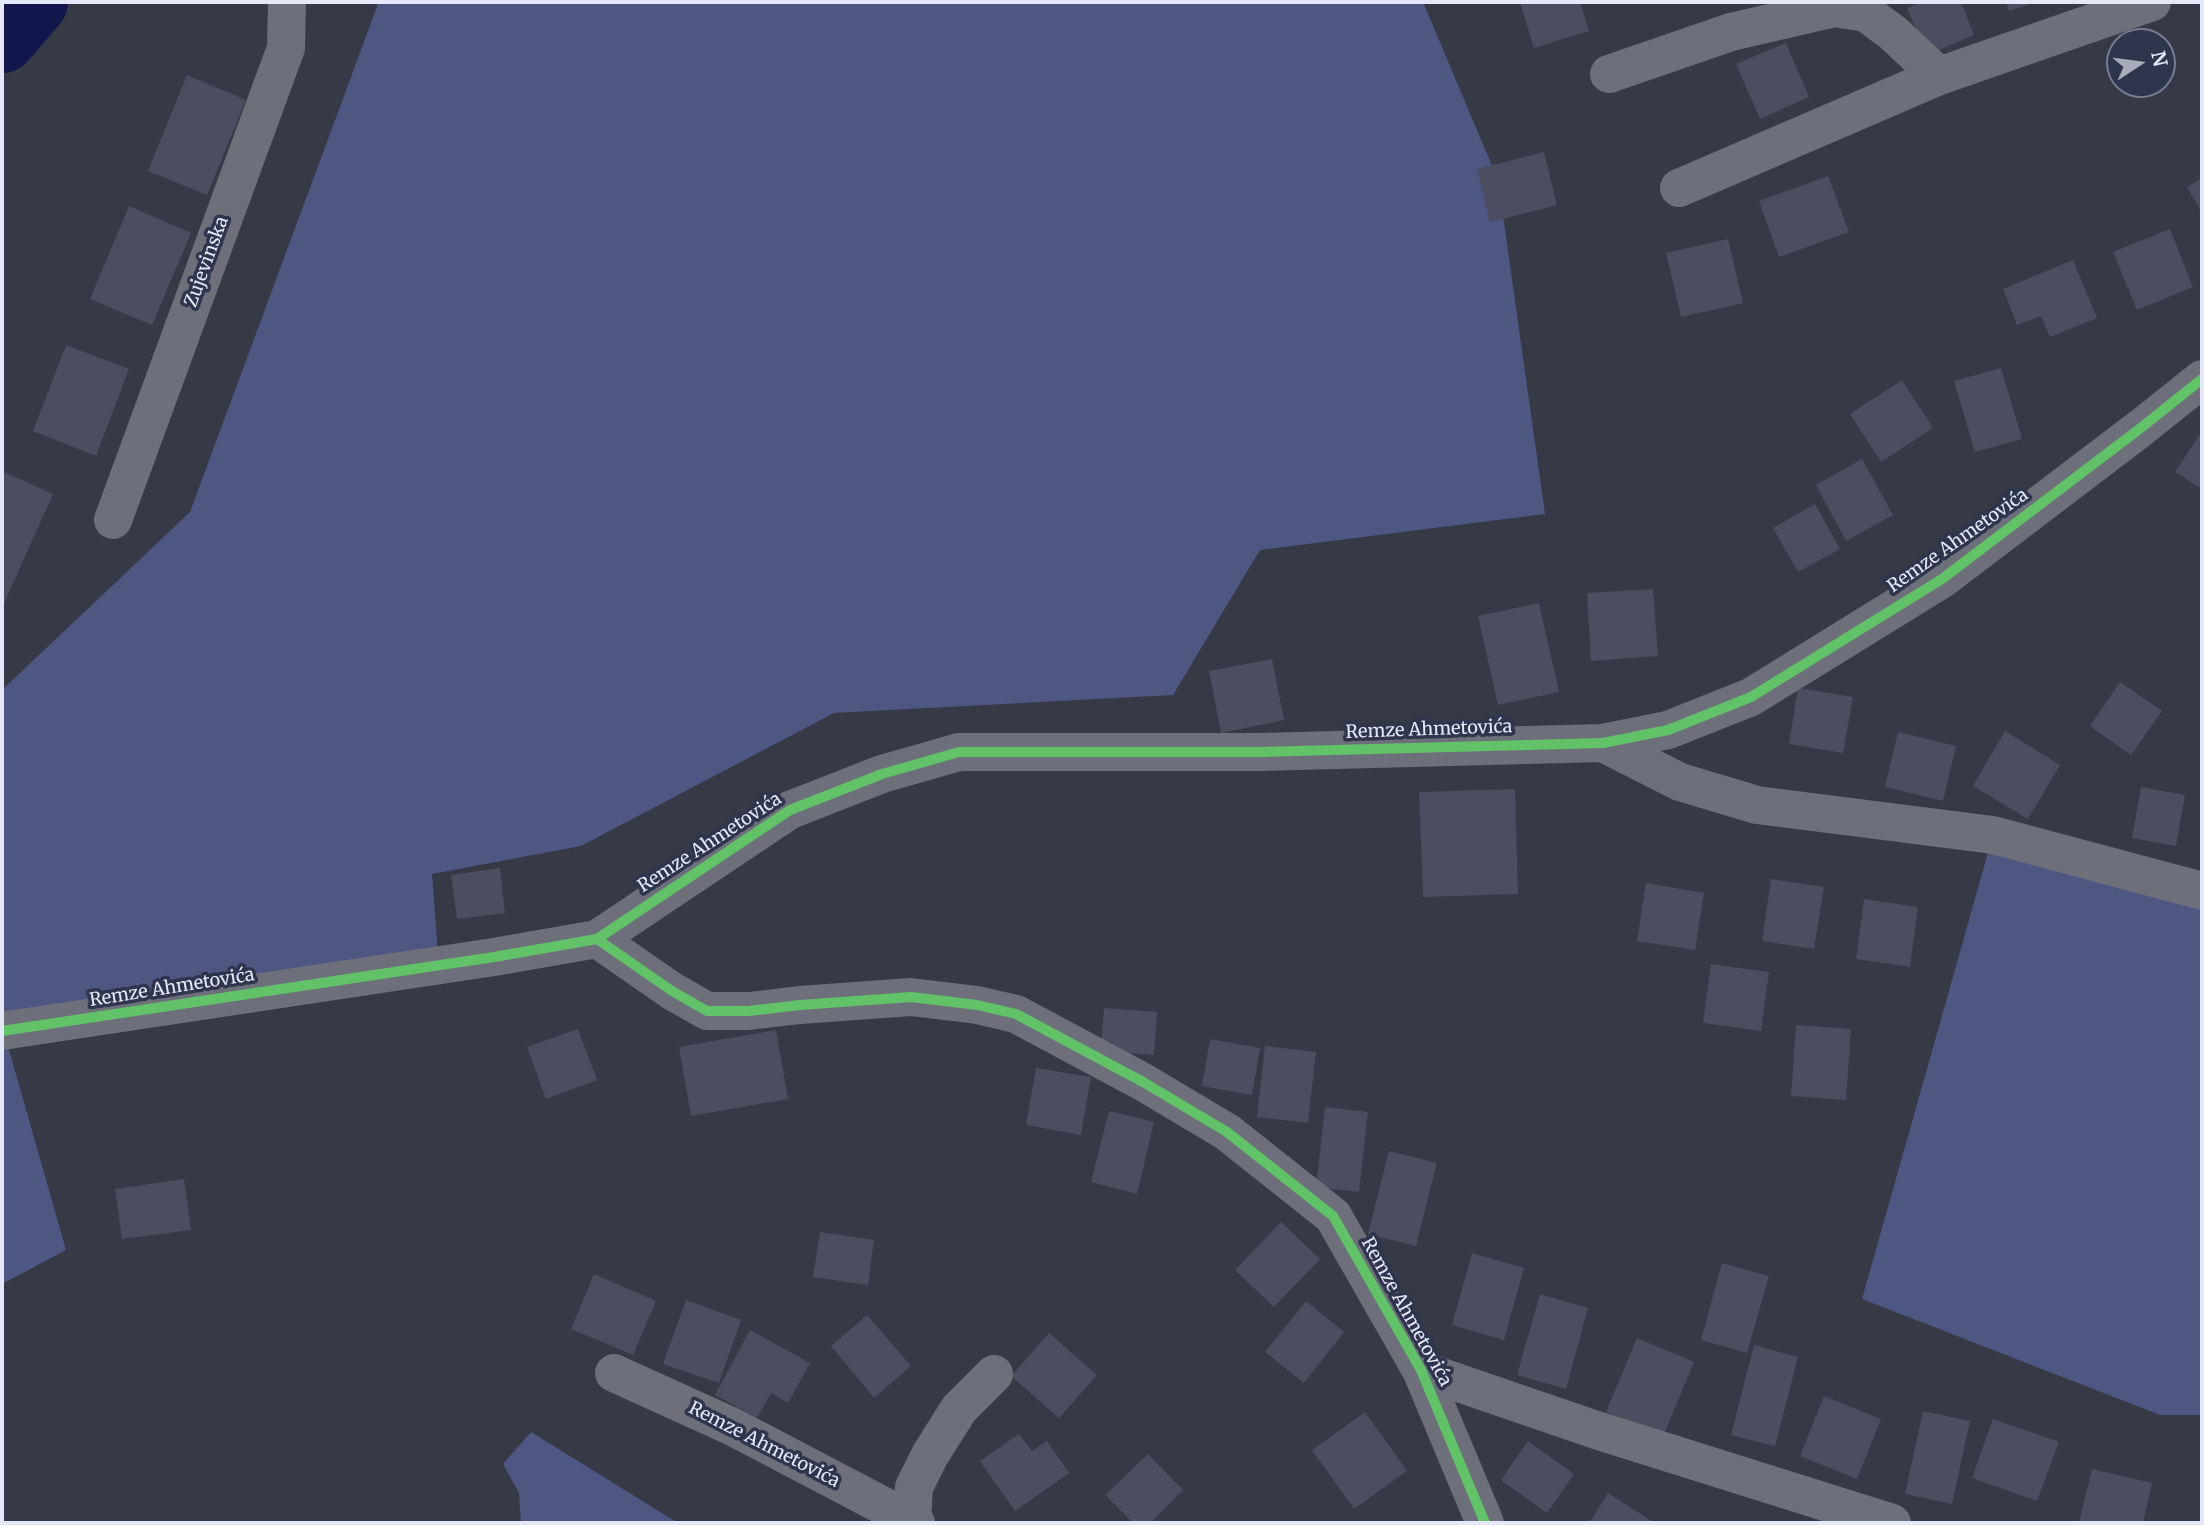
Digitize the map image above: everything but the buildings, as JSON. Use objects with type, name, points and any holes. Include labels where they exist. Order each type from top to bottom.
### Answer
[{"type":"street","name":"Zujevinska","points":[[113,520],[286,48],[287,2]]},
{"type":"street","points":[[1679,188],[1939,76],[2152,2]]},
{"type":"street","points":[[1609,74],[1731,32],[1835,8],[1866,13],[1893,33],[1939,76]]},
{"type":"street","name":"Remze Ahmetovića","points":[[2,1031],[597,939],[790,810],[882,774],[959,752],[1259,752],[1603,743],[1668,730],[1751,697],[1942,579],[2202,379]]},
{"type":"street","name":"Remze Ahmetovića","points":[[1603,743],[1680,782],[1757,805],[1993,835],[2202,891]]},
{"type":"street","name":"Remze Ahmetovića","points":[[597,939],[672,991],[708,1011],[749,1012],[800,1005],[911,997],[977,1004],[1016,1014],[1143,1082],[1227,1132],[1333,1216],[1421,1370],[1485,1523]]},
{"type":"street","name":"Remze Ahmetovića","points":[[1421,1370],[1596,1430],[1892,1523]]},
{"type":"street","name":"Remze Ahmetovića","points":[[614,1373],[733,1427],[914,1522],[914,1487],[930,1455],[959,1409],[994,1374]]},
{"type":"shaded area","points":[[376,2],[1423,2],[1498,180],[1545,514],[1260,550],[1173,695],[834,713],[581,846],[432,874],[439,966],[4,1032],[66,1250],[2,1284],[2,690],[190,512],[378,4]]},
{"type":"shaded area","points":[[1993,835],[2202,891],[2202,1415],[2160,1415],[1862,1299]]},
{"type":"shaded area","points":[[531,1432],[678,1523],[521,1523],[519,1493],[503,1464]]},
{"type":"waterway","points":[[2,39],[34,2]]},
{"type":"cycle path","points":[[2,1031],[597,939],[790,810],[882,774],[959,752],[1259,752],[1603,743],[1668,730],[1751,697],[1942,579],[2202,379]]},
{"type":"cycle path","points":[[597,939],[672,991],[707,1011],[749,1011],[911,997],[977,1005],[1016,1014],[1143,1082],[1227,1132],[1333,1216],[1421,1370],[1485,1523]]}]
